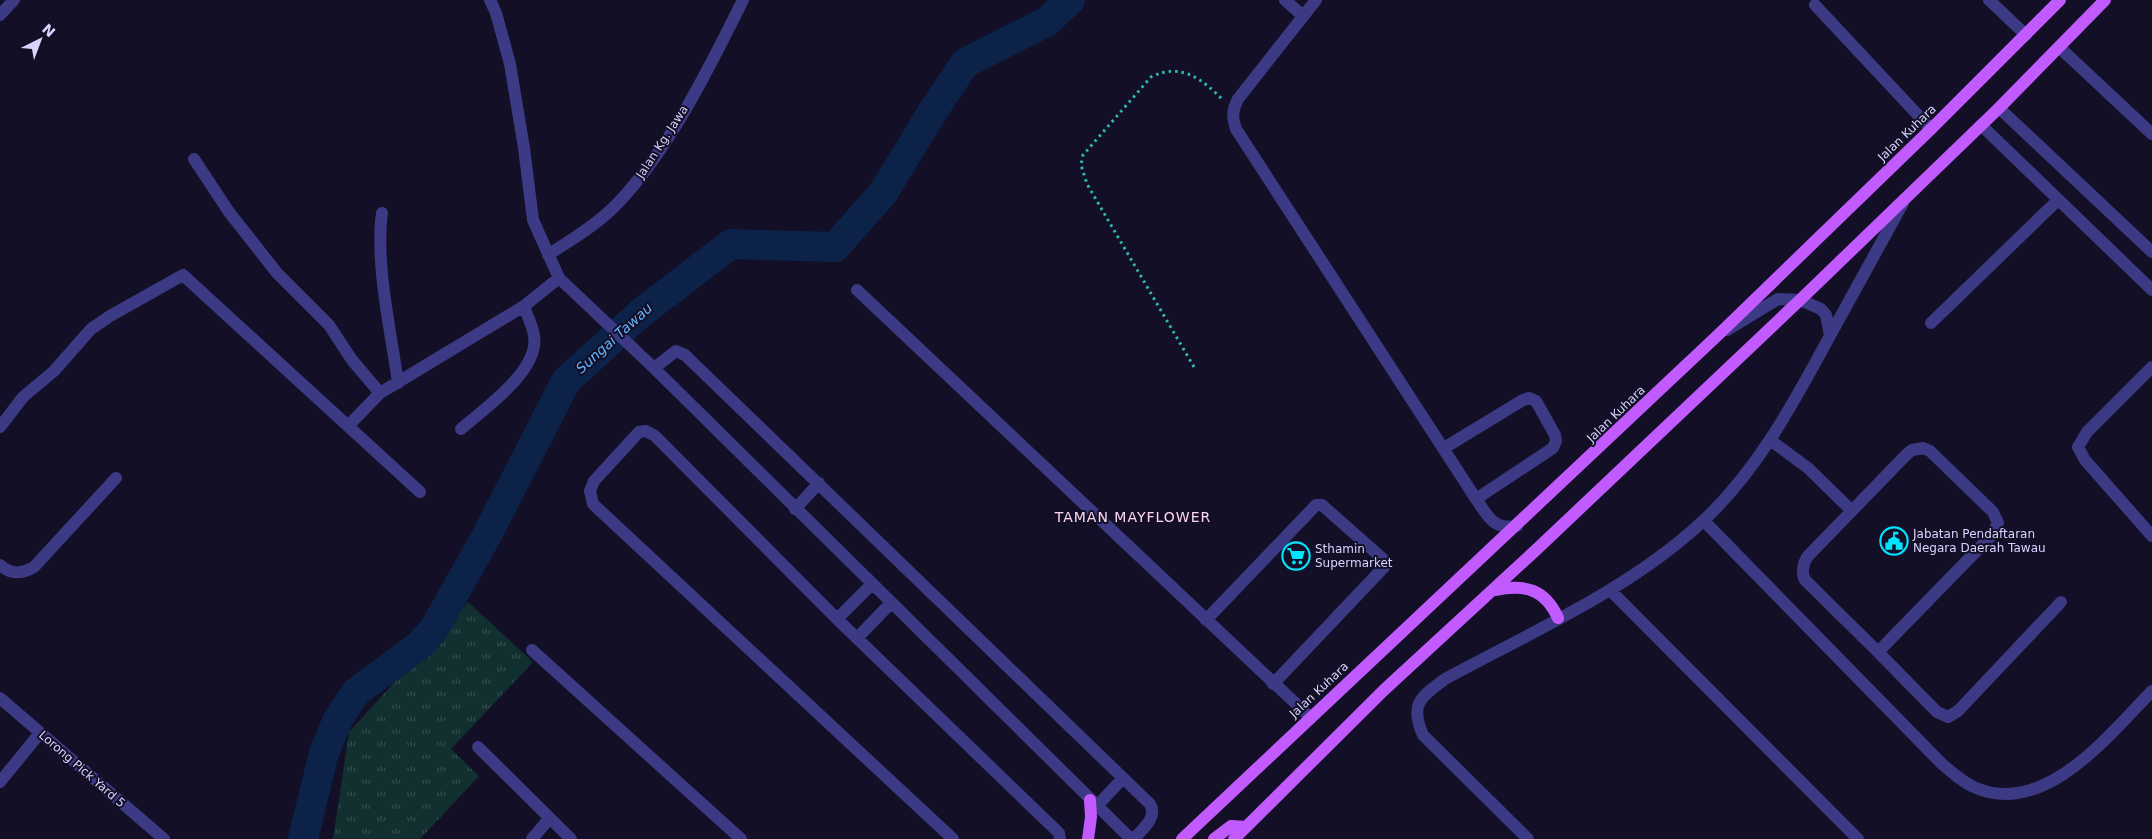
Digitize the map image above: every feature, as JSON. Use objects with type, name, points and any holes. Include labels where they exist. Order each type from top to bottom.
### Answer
[{"type":"main road","name":"Jalan Kuhara","points":[[1182,839],[1718,335],[1931,129],[2060,0]]},
{"type":"main road","points":[[1234,839],[1384,690],[1494,590],[1906,198],[1999,108],[2105,0]]},
{"type":"main road","points":[[1494,590],[1512,587],[1526,589],[1542,595],[1552,605],[1558,618]]},
{"type":"main road","points":[[1088,839],[1094,803]]},
{"type":"main road","points":[[1214,839],[1231,826],[1246,827]]},
{"type":"street","points":[[0,8],[6,0]]},
{"type":"street","points":[[0,15],[14,0]]},
{"type":"street","points":[[490,0],[496,13],[510,64],[524,148],[533,220],[560,278],[654,368],[1132,839],[1153,816],[1154,810],[1123,778],[686,356],[676,351],[654,368]]},
{"type":"street","name":"Jalan Kg. Jawa","points":[[548,255],[591,227],[617,204],[642,176],[666,140],[716,55],[742,0]]},
{"type":"street","points":[[1285,0],[1303,16]]},
{"type":"street","points":[[1316,0],[1238,99],[1233,109],[1232,117],[1236,129],[1476,499],[1498,526],[1507,528],[1517,526]]},
{"type":"street","points":[[1989,0],[2026,35]]},
{"type":"street","points":[[1815,4],[1931,129]]},
{"type":"street","points":[[2059,47],[2152,134]]},
{"type":"street","points":[[1999,108],[2152,252]]},
{"type":"street","points":[[1981,125],[2152,290]]},
{"type":"street","points":[[194,159],[230,212],[277,273],[329,325],[352,360],[380,393]]},
{"type":"street","points":[[1528,839],[1423,735],[1417,720],[1418,704],[1428,692],[1445,679],[1610,590],[1652,563],[1704,521],[1736,485],[1770,440],[1793,405],[1906,198]]},
{"type":"street","points":[[1931,323],[2058,200]]},
{"type":"street","points":[[382,214],[380,232],[384,278],[398,382]]},
{"type":"street","points":[[0,427],[23,397],[54,371],[91,329],[110,316],[183,275],[420,492]]},
{"type":"street","points":[[348,426],[380,393],[524,306],[560,278]]},
{"type":"street","points":[[857,290],[1310,717]]},
{"type":"street","points":[[1718,335],[1778,299],[1800,300],[1821,309],[1826,315],[1830,335]]},
{"type":"street","points":[[461,429],[518,378],[532,355],[534,337],[524,306]]},
{"type":"street","points":[[2152,367],[2087,432],[2078,448],[2084,460],[2152,536]]},
{"type":"street","points":[[1444,448],[1522,400],[1529,398],[1536,401],[1555,434],[1556,441],[1553,448],[1476,499]]},
{"type":"street","points":[[953,839],[593,504],[590,491],[594,481],[639,432],[646,431],[654,436],[837,619],[1059,832],[1060,839]]},
{"type":"street","points":[[1770,440],[1808,468],[1852,511]]},
{"type":"street","points":[[1878,652],[1992,535],[1998,523],[1993,512],[1930,451],[1924,448],[1912,450],[1808,556],[1804,562],[1803,576],[1937,712],[1948,717],[1958,711],[2061,602]]},
{"type":"street","points":[[0,565],[14,573],[24,572],[34,567],[116,478]]},
{"type":"street","points":[[795,509],[819,483]]},
{"type":"street","points":[[1206,620],[1316,504],[1322,505],[1383,559],[1384,567],[1274,684]]},
{"type":"street","points":[[1704,521],[1942,764],[1974,788],[1996,794],[2011,794],[2028,792],[2046,785],[2084,759],[2152,692]]},
{"type":"street","points":[[837,619],[872,584]]},
{"type":"street","points":[[1610,590],[1858,839]]},
{"type":"street","points":[[857,638],[891,603]]},
{"type":"street","points":[[532,650],[741,839]]},
{"type":"street","name":"Lorong Pick Yard 5","points":[[0,698],[164,839]]},
{"type":"street","points":[[0,782],[40,733]]},
{"type":"street","points":[[478,747],[571,839]]},
{"type":"street","points":[[1094,803],[1123,778]]},
{"type":"street","points":[[532,839],[549,819]]},
{"type":"path","points":[[1194,367],[1087,184],[1081,165],[1083,156],[1151,77],[1164,70],[1178,71],[1206,82],[1233,109]]},
{"type":"green space","points":[[468,602],[533,662],[451,749],[479,776],[420,839],[333,839],[349,732]]},
{"type":"waterway","name":"Sungai Tawau","points":[[303,839],[324,753],[338,719],[356,692],[420,645],[434,629],[487,535],[566,381],[642,312],[731,244],[835,247],[883,193],[965,63],[1048,21],[1070,0]]},
{"type":"place","name":"Jabatan Pendaftaran Negara Daerah Tawau","points":[[1894,541]]},
{"type":"place","name":"Sthamin Supermarket","points":[[1296,556]]},
{"type":"district","name":"TAMAN MAYFLOWER","points":[[1133,517]]}]
